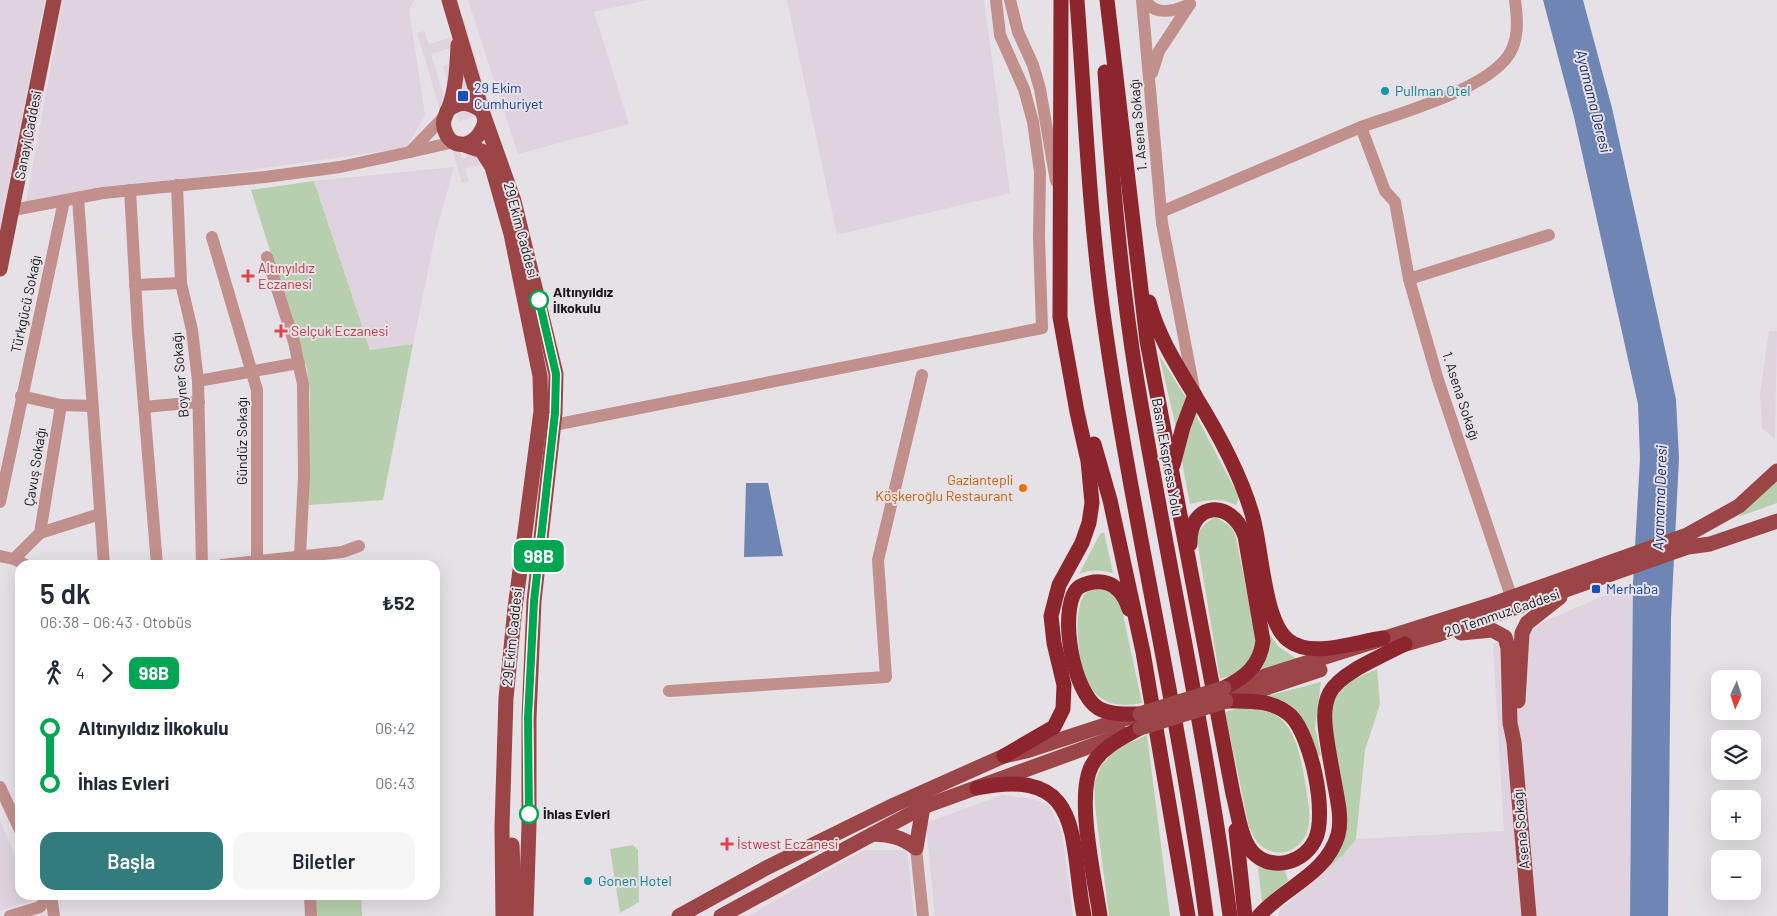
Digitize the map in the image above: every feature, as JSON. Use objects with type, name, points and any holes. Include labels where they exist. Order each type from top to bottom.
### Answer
[{"type":"highway","points":[[1004,756],[1054,727],[1063,709],[1064,685],[1054,643],[1051,616],[1059,585],[1082,543],[1089,523],[1092,503],[1088,461],[1071,382],[1060,317],[1061,0]]},
{"type":"highway","points":[[1077,0],[1092,204],[1104,319],[1187,784],[1206,916]]},
{"type":"highway","name":"Basın Ekspress Yolu","points":[[1100,0],[1111,164],[1131,340],[1208,771],[1230,916]]},
{"type":"highway","points":[[1107,0],[1147,341],[1234,794],[1246,842],[1252,852],[1264,861],[1277,864],[1290,862],[1300,857],[1309,848],[1318,830],[1319,807],[1310,755],[1300,730],[1291,716],[1265,703],[1225,695]]},
{"type":"highway","points":[[1136,250],[1156,325],[1171,356],[1195,394],[1246,495],[1259,539],[1272,614],[1281,633],[1301,648],[1317,650],[1383,638]]},
{"type":"highway","points":[[1071,382],[1089,430],[1110,500],[1143,652],[1188,916]]},
{"type":"highway","points":[[1172,471],[1182,427],[1195,394]]},
{"type":"highway","points":[[1192,568],[1190,533],[1192,524],[1198,517],[1213,510],[1224,511],[1234,516],[1245,536],[1263,641],[1262,652],[1251,671],[1225,695]]},
{"type":"highway","points":[[1140,721],[1099,708],[1090,700],[1082,688],[1068,626],[1068,611],[1077,589],[1094,582],[1105,582],[1116,587],[1123,595],[1143,652]]},
{"type":"highway","points":[[1259,916],[1276,900],[1320,867],[1328,856],[1338,835],[1338,804],[1324,719],[1327,695],[1333,686],[1349,672],[1405,644]]},
{"type":"highway","points":[[1100,916],[1087,823],[1086,782],[1092,766],[1100,755],[1140,721]]},
{"type":"highway","points":[[977,788],[1003,782],[1023,783],[1038,787],[1060,803],[1067,815],[1071,830],[1084,916]]},
{"type":"highway","points":[[1234,794],[1245,916]]},
{"type":"highway","points":[[1177,852],[1181,916]]},
{"type":"main road","name":"Sanayi Caddesi","points":[[0,269],[3,242],[13,210],[54,0]]},
{"type":"main road","name":"29 Ekim Caddesi","points":[[449,0],[484,116],[514,201],[556,374],[554,425],[534,601],[529,707],[530,825],[526,916]]},
{"type":"main road","points":[[446,114],[458,104],[464,103],[484,116],[480,137],[468,144],[458,143],[445,131],[446,114],[453,95],[457,66],[458,31]]},
{"type":"main road","name":"29 Ekim Caddesi","points":[[458,143],[482,151],[492,167],[511,234],[540,376],[541,411],[508,669],[502,827],[503,916]]},
{"type":"main road","points":[[1687,541],[1739,506],[1777,471]]},
{"type":"main road","points":[[678,916],[752,876],[894,805],[1004,756],[1140,721],[1225,695],[1383,638],[1511,596],[1594,573],[1750,519],[1777,519]]},
{"type":"main road","name":"20 Temmuz Caddesi","points":[[1225,695],[1440,634],[1569,589],[1594,573]]},
{"type":"main road","points":[[1514,742],[1522,633],[1527,623],[1569,589]]},
{"type":"main road","points":[[1440,634],[1492,630],[1505,638],[1508,648],[1510,723],[1514,742]]},
{"type":"main road","points":[[721,916],[923,807],[977,788],[1140,721]]},
{"type":"main road","name":"Asena Sokağı","points":[[1514,742],[1529,916]]},
{"type":"main road","points":[[504,744],[514,916]]},
{"type":"main road","points":[[872,834],[892,835],[905,840],[916,848],[923,807]]},
{"type":"main road","points":[[693,916],[752,876]]},
{"type":"street","points":[[554,425],[1042,328],[1039,237],[1040,172],[1033,122],[1024,89],[1000,35],[996,0]]},
{"type":"street","points":[[1010,0],[1018,32],[1033,66],[1040,89],[1060,210]]},
{"type":"street","points":[[1144,0],[1149,6],[1162,11],[1179,9],[1190,4],[1159,51],[1149,82]]},
{"type":"street","name":"1. Asena Sokağı","points":[[1144,0],[1149,82],[1161,212],[1195,394]]},
{"type":"street","points":[[1161,212],[1361,127],[1468,87],[1501,67],[1512,49],[1517,26],[1515,0]]},
{"type":"street","points":[[410,152],[446,114]]},
{"type":"street","name":"1. Asena Sokağı","points":[[1361,127],[1386,191],[1394,202],[1409,279],[1438,380],[1511,596]]},
{"type":"street","points":[[13,210],[130,190],[265,177],[340,167],[458,143]]},
{"type":"street","name":"Boyner Sokağı","points":[[177,184],[181,283],[192,330],[198,381],[202,560]]},
{"type":"street","points":[[130,190],[135,285],[157,560]]},
{"type":"street","points":[[78,198],[104,560]]},
{"type":"street","name":"Türkgücü Sokağı","points":[[0,502],[21,396],[64,201]]},
{"type":"street","points":[[1409,279],[1549,235]]},
{"type":"street","name":"Gündüz Sokağı","points":[[212,237],[257,390],[256,560]]},
{"type":"street","points":[[267,257],[303,384],[304,477],[300,556]]},
{"type":"street","points":[[135,285],[181,283]]},
{"type":"street","points":[[198,381],[298,363]]},
{"type":"street","points":[[669,690],[886,677],[878,560],[922,375]]},
{"type":"street","points":[[21,396],[61,405],[92,406]]},
{"type":"street","points":[[144,407],[199,402]]},
{"type":"street","name":"Çavuş Sokağı","points":[[40,533],[61,405]]},
{"type":"street","points":[[0,556],[14,559],[40,533],[100,514]]},
{"type":"street","points":[[281,560],[342,552],[359,546]]},
{"type":"street","points":[[0,787],[15,819]]},
{"type":"street","points":[[916,848],[923,916]]},
{"type":"street","points":[[10,916],[40,907],[46,900]]},
{"type":"street","points":[[51,900],[54,916]]},
{"type":"street","points":[[310,900],[311,916]]},
{"type":"shaded area","points":[[0,0],[45,0],[0,228]]},
{"type":"shaded area","points":[[63,0],[414,0],[409,10],[425,115],[406,148],[26,202]]},
{"type":"shaded area","points":[[468,0],[647,0],[594,12],[629,124],[518,154]]},
{"type":"shaded area","points":[[787,0],[984,0],[1010,193],[837,235]]},
{"type":"shaded area","points":[[464,19],[508,169],[497,159],[465,169],[469,181],[462,183],[417,33],[424,31],[429,44],[460,35],[457,21]],"holes":[[[463,44],[468,90],[459,61],[443,66],[451,95],[444,97],[431,54]],[[471,100],[494,150],[466,152],[467,157],[462,159],[447,107],[454,105],[459,121],[476,116]]]},
{"type":"shaded area","points":[[454,167],[436,232],[413,344],[370,350],[314,181]]},
{"type":"shaded area","points":[[1769,331],[1777,331],[1775,439],[1762,428],[1760,394]]},
{"type":"shaded area","points":[[1633,583],[1630,916],[1279,916],[1279,911],[1344,854],[1356,839],[1504,831],[1493,644]]},
{"type":"shaded area","points":[[1002,795],[1033,799],[1049,805],[1062,833],[1073,916],[935,916],[926,823]]},
{"type":"shaded area","points":[[0,821],[15,855],[15,900],[35,900],[0,911]]},
{"type":"shaded area","points":[[864,850],[907,850],[914,916],[748,916]]},
{"type":"green space","points":[[314,181],[370,350],[413,344],[383,500],[309,505],[310,394],[307,369],[251,190]]},
{"type":"green space","points":[[1159,355],[1186,398],[1176,427]]},
{"type":"green space","points":[[1194,412],[1239,497],[1236,505],[1219,500],[1208,500],[1190,504],[1180,452]]},
{"type":"green space","points":[[1777,480],[1777,503],[1738,517]]},
{"type":"green space","points":[[1216,517],[1230,526],[1235,534],[1256,636],[1251,662],[1240,673],[1220,679],[1197,540],[1203,526]]},
{"type":"green space","points":[[1104,532],[1113,573],[1096,570],[1079,574],[1100,534]]},
{"type":"green space","points":[[1095,589],[1111,593],[1121,605],[1142,703],[1122,705],[1109,702],[1097,695],[1087,682],[1078,642],[1078,613],[1085,594]]},
{"type":"green space","points":[[1268,632],[1279,647],[1300,661],[1259,673],[1267,655]]},
{"type":"green space","points":[[1377,669],[1380,704],[1365,750],[1356,839],[1344,854],[1326,870],[1337,853],[1330,704],[1350,681]]},
{"type":"green space","points":[[1321,682],[1315,728],[1321,755],[1316,757],[1309,733],[1300,717],[1286,706],[1263,697]]},
{"type":"green space","points":[[1243,707],[1260,709],[1273,714],[1284,722],[1296,744],[1306,787],[1309,821],[1304,839],[1299,845],[1286,852],[1279,853],[1264,848],[1257,841],[1249,827],[1225,712]]},
{"type":"green space","points":[[1147,735],[1170,916],[1109,916],[1095,806],[1094,783],[1101,766],[1116,749]]},
{"type":"green space","points":[[633,845],[638,850],[639,902],[620,913],[610,849]]},
{"type":"green space","points":[[1258,867],[1285,870],[1288,881],[1262,902]]},
{"type":"green space","points":[[314,900],[361,900],[362,916],[316,916]]},
{"type":"water","name":"Ayamama Deresi","points":[[1543,0],[1583,0],[1612,108],[1676,399],[1679,458],[1671,618],[1668,916],[1630,916],[1633,583],[1640,458],[1638,404],[1574,117]]},
{"type":"water","points":[[746,483],[768,483],[783,556],[744,557]]},
{"type":"bus line","name":"98B","points":[[529,814],[528,718],[534,601],[555,413],[556,374],[539,300]]},
{"type":"place","name":"Pullman Otel","points":[[1385,91]]},
{"type":"place","name":"29 Ekim Cumhuriyet","points":[[463,96]]},
{"type":"place","name":"Altınyıldız Eczanesi","points":[[248,276]]},
{"type":"place","name":"Altınyıldız İlkokulu","points":[[539,300]]},
{"type":"place","name":"Selçuk Eczanesi","points":[[281,331]]},
{"type":"place","name":"Gaziantepli Köşkeroğlu Restaurant","points":[[1023,488]]},
{"type":"place","name":"Merhaba","points":[[1596,589]]},
{"type":"place","name":"İhlas Evleri","points":[[529,814]]},
{"type":"place","name":"İstwest Eczanesi","points":[[727,844]]},
{"type":"place","name":"Gonen Hotel","points":[[588,881]]}]
